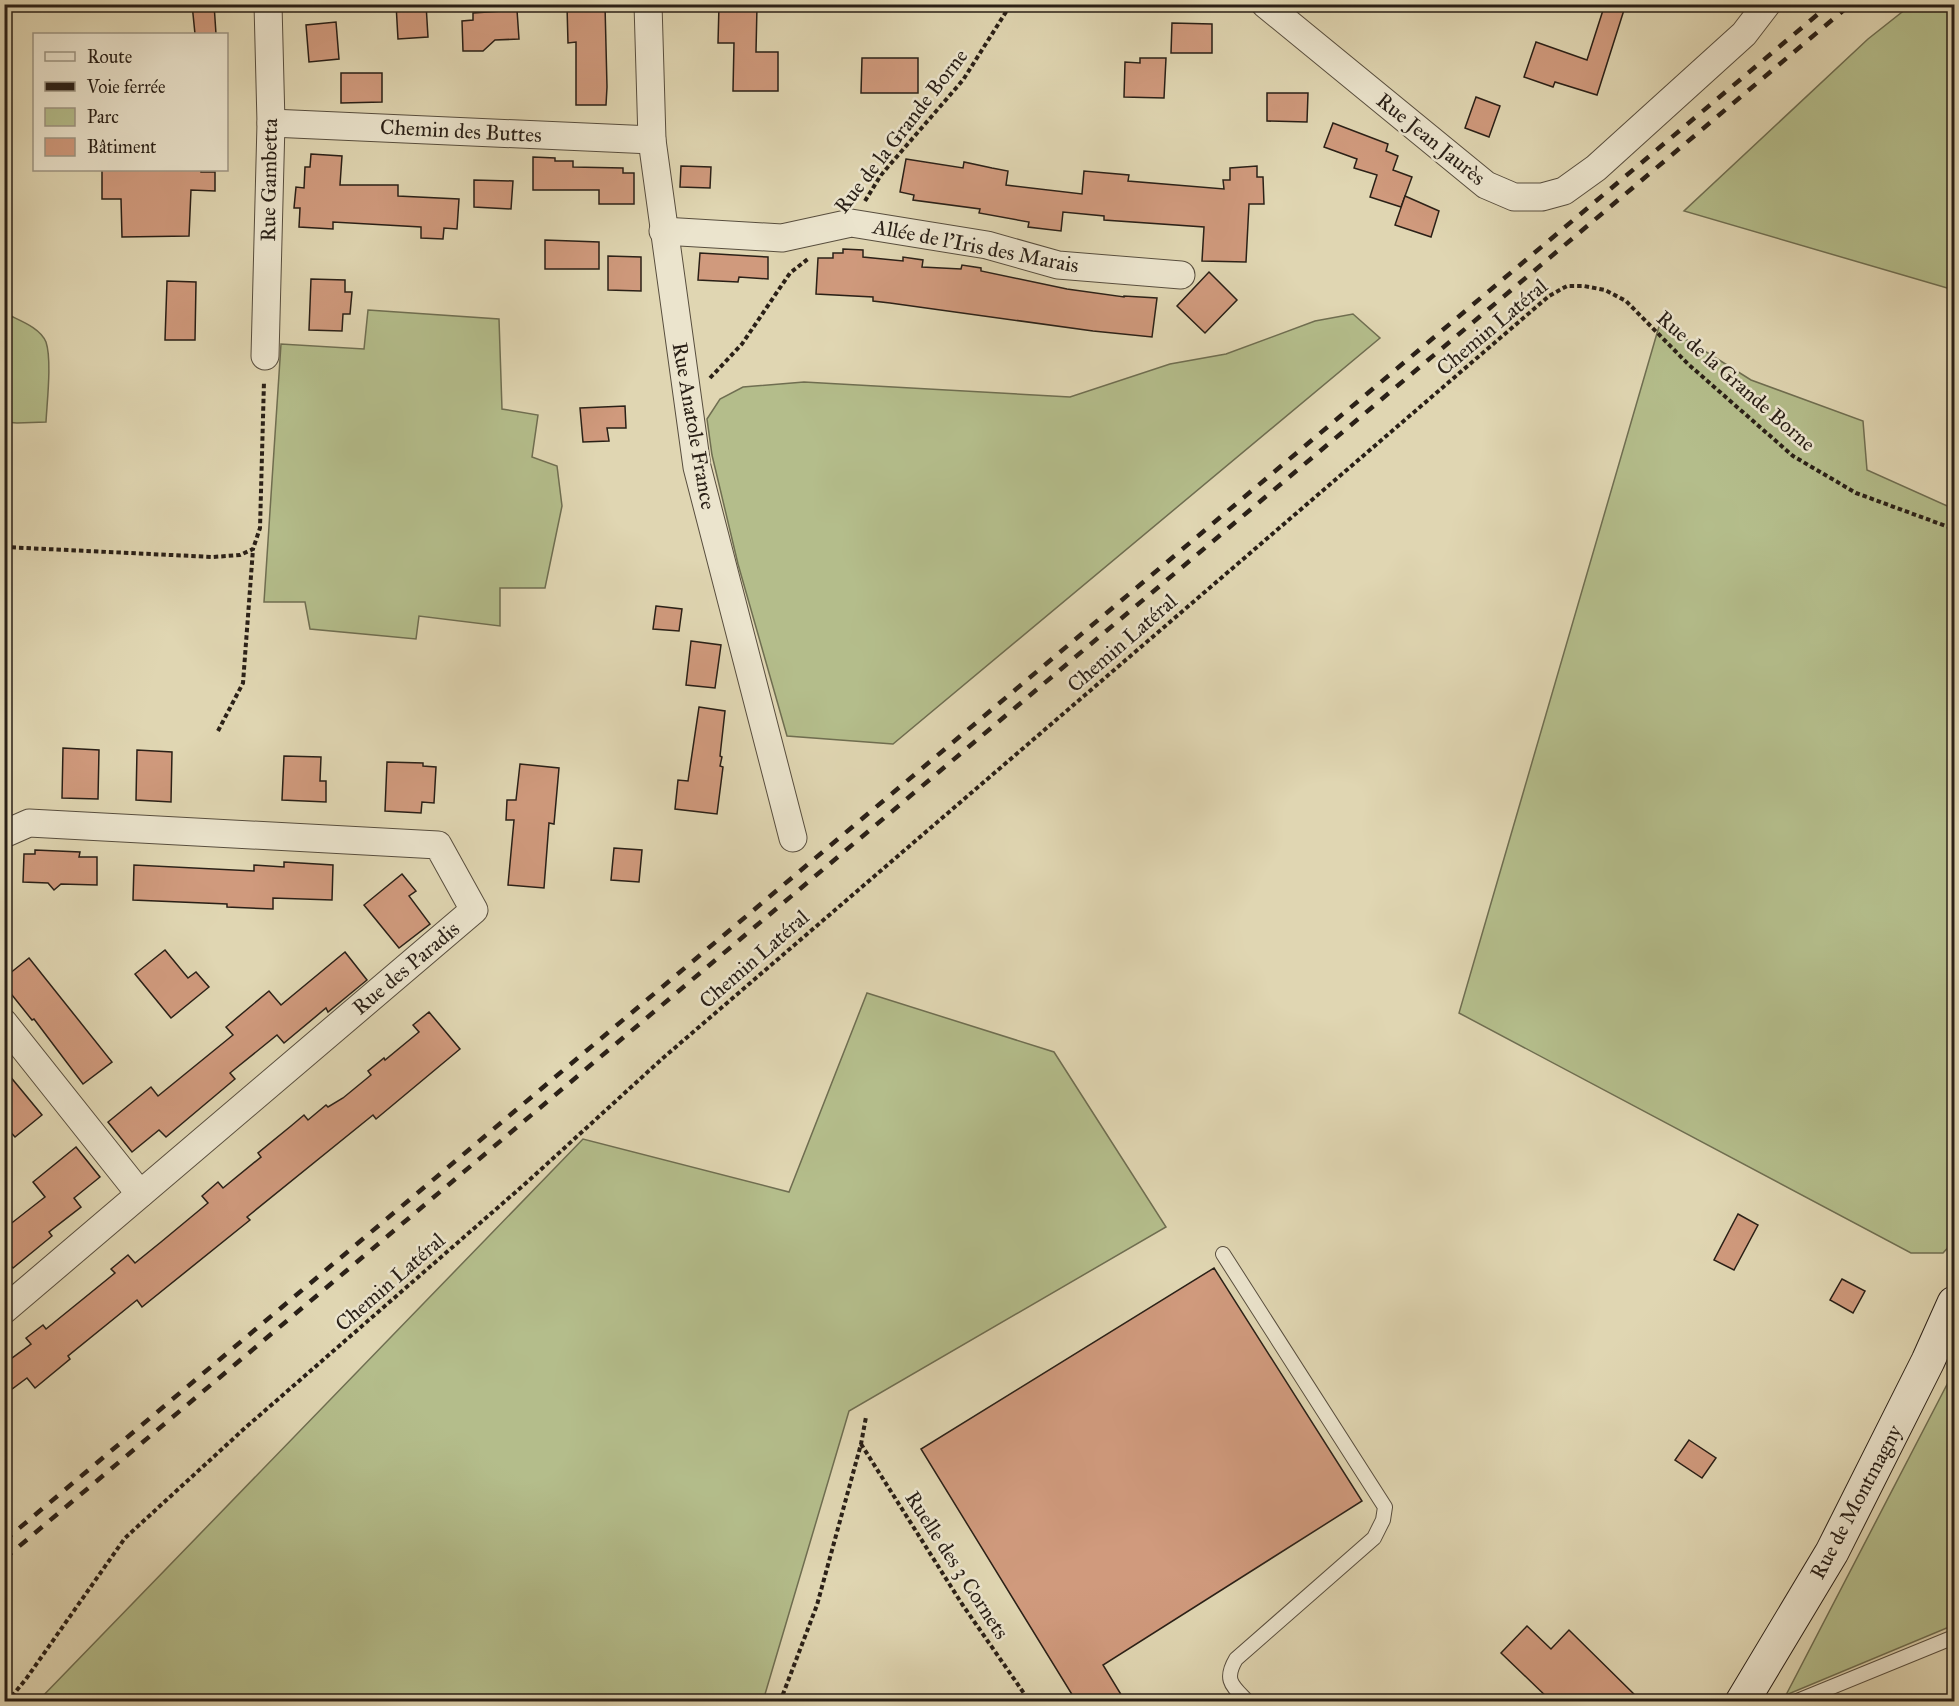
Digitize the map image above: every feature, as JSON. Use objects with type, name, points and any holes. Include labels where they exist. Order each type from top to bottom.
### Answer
[{"type":"main road","name":"Rue de Montmagny","points":[[1744,1698],[1832,1552],[1954,1303]]},
{"type":"street","name":"Rue Gambetta","points":[[265,357],[271,123],[268,4]]},
{"type":"street","name":"Rue Anatole France","points":[[648,4],[652,140],[697,467],[793,838]]},
{"type":"street","name":"Rue Jean Jaurès","points":[[1266,4],[1486,184],[1514,196],[1542,196],[1564,191],[1596,168],[1744,34],[1767,4]]},
{"type":"street","name":"Chemin des Buttes","points":[[271,123],[652,140]]},
{"type":"street","name":"Allée de l'Iris des Marais","points":[[663,231],[782,238],[851,223],[987,245],[1058,265],[1181,275]]},
{"type":"street","name":"Rue des Paradis","points":[[4,834],[29,823],[438,845],[474,910],[4,1310]]},
{"type":"street","points":[[4,1023],[141,1194]]},
{"type":"lane","points":[[1223,1254],[1385,1507],[1383,1521],[1374,1538],[1236,1659],[1229,1675],[1231,1684],[1244,1700]]},
{"type":"lane","points":[[1795,1701],[1954,1637]]},
{"type":"path","name":"Rue de la Grande Borne","points":[[851,223],[881,175],[963,80],[1011,4]]},
{"type":"path","points":[[688,403],[741,344],[790,273],[816,252]]},
{"type":"path","name":"Rue de la Grande Borne","points":[[1567,286],[1605,290],[1626,301],[1688,363],[1793,456],[1856,493],[1954,529]]},
{"type":"path","name":"Chemin Latéral","points":[[7,1701],[27,1679],[125,1538],[245,1428],[526,1183],[663,1058],[1549,296],[1567,286]]},
{"type":"path","points":[[218,731],[243,683],[253,549],[261,528],[265,357]]},
{"type":"path","points":[[4,546],[213,557],[240,555],[253,549]]},
{"type":"path","points":[[780,1701],[817,1605],[861,1444],[866,1417]]},
{"type":"path","name":"Ruelle des 3 Cornets","points":[[861,1444],[962,1604],[1030,1701]]},
{"type":"green space","points":[[1911,5],[1954,5],[1954,290],[1684,211],[1868,39]]},
{"type":"green space","points":[[368,310],[499,319],[502,409],[538,415],[532,457],[557,466],[562,506],[545,588],[500,588],[500,626],[419,616],[416,639],[310,629],[305,602],[264,602],[281,344],[364,349]]},
{"type":"green space","points":[[5,313],[34,328],[46,342],[49,370],[46,422],[5,422]]},
{"type":"green space","points":[[1353,314],[1380,338],[893,744],[787,736],[738,564],[712,455],[707,419],[720,399],[743,387],[804,382],[1070,397],[1170,364],[1226,354],[1315,321]]},
{"type":"green space","points":[[1660,323],[1751,380],[1863,421],[1867,470],[1954,509],[1954,1241],[1943,1253],[1911,1253],[1459,1013]]},
{"type":"green space","points":[[867,993],[1054,1052],[1166,1227],[849,1411],[763,1701],[38,1701],[583,1139],[789,1192]]},
{"type":"green space","points":[[1954,1371],[1954,1625],[1786,1695]]},
{"type":"building","points":[[192,4],[214,4],[216,33],[195,33]]},
{"type":"building","points":[[396,4],[426,4],[428,37],[398,39]]},
{"type":"building","points":[[1605,4],[1624,10],[1597,95],[1555,82],[1553,87],[1524,77],[1536,42],[1587,60]]},
{"type":"building","points":[[605,5],[606,105],[576,105],[576,42],[568,43],[567,6]]},
{"type":"building","points":[[719,5],[757,6],[756,52],[778,52],[778,91],[733,91],[734,43],[718,43]]},
{"type":"building","points":[[517,10],[519,39],[495,40],[483,51],[463,51],[462,21],[473,20],[473,13]]},
{"type":"building","points":[[336,22],[339,59],[309,62],[306,25]]},
{"type":"building","points":[[1172,23],[1212,24],[1212,53],[1171,53]]},
{"type":"building","points":[[862,58],[918,58],[918,93],[861,93]]},
{"type":"building","points":[[1140,58],[1166,58],[1164,98],[1124,97],[1125,62],[1140,63]]},
{"type":"building","points":[[341,73],[382,73],[382,102],[341,103]]},
{"type":"building","points":[[1267,93],[1308,93],[1307,122],[1267,121]]},
{"type":"building","points":[[1476,97],[1500,106],[1489,137],[1465,128]]},
{"type":"building","points":[[1333,123],[1388,144],[1386,151],[1398,156],[1393,170],[1412,177],[1401,207],[1370,197],[1377,175],[1354,168],[1357,159],[1324,147]]},
{"type":"building","points":[[311,154],[342,156],[340,185],[398,185],[398,196],[459,199],[457,229],[444,228],[443,239],[421,238],[421,227],[333,222],[333,229],[299,227],[300,208],[294,208],[296,187],[304,188],[305,167],[310,167]]},
{"type":"building","points":[[533,157],[573,161],[573,167],[623,168],[623,173],[634,173],[634,204],[599,204],[599,190],[533,190]]},
{"type":"building","points":[[906,159],[963,168],[964,162],[1008,171],[1006,185],[1082,194],[1084,171],[1129,175],[1128,181],[1224,189],[1223,180],[1230,180],[1230,168],[1257,166],[1257,177],[1263,177],[1264,204],[1249,204],[1246,262],[1202,261],[1204,227],[1104,220],[1104,216],[1063,212],[1061,231],[1028,227],[1029,222],[979,213],[980,209],[913,200],[914,195],[900,192]]},
{"type":"building","points":[[681,166],[711,167],[710,188],[680,187]]},
{"type":"building","points":[[102,171],[215,172],[215,191],[191,190],[189,236],[122,237],[121,199],[102,199]]},
{"type":"building","points":[[474,180],[513,181],[511,209],[474,207]]},
{"type":"building","points":[[1405,196],[1439,211],[1431,237],[1395,225]]},
{"type":"building","points":[[545,240],[599,242],[599,269],[545,269]]},
{"type":"building","points":[[843,249],[863,250],[863,257],[903,261],[903,257],[923,260],[922,267],[961,269],[962,265],[1067,289],[1124,297],[1157,298],[1152,337],[873,301],[873,297],[816,294],[818,258],[833,258],[833,253],[843,253]]},
{"type":"building","points":[[700,253],[768,257],[768,279],[739,277],[738,282],[698,280]]},
{"type":"building","points":[[608,256],[641,257],[641,291],[608,290]]},
{"type":"building","points":[[1209,272],[1237,300],[1205,333],[1177,306]]},
{"type":"building","points":[[311,279],[345,280],[345,292],[352,292],[350,314],[343,314],[342,331],[309,330]]},
{"type":"building","points":[[167,281],[196,282],[195,340],[165,340]]},
{"type":"building","points":[[625,406],[626,428],[607,428],[609,441],[583,442],[580,408]]},
{"type":"building","points":[[656,606],[682,609],[679,631],[653,629]]},
{"type":"building","points":[[691,641],[721,645],[715,688],[686,685]]},
{"type":"building","points":[[699,707],[725,711],[720,756],[722,757],[720,766],[723,767],[717,814],[675,809],[678,780],[688,781]]},
{"type":"building","points":[[63,748],[99,750],[98,799],[62,798]]},
{"type":"building","points":[[137,750],[172,752],[171,802],[136,800]]},
{"type":"building","points":[[284,756],[321,757],[320,781],[326,781],[326,802],[282,800]]},
{"type":"building","points":[[387,762],[423,763],[423,766],[436,767],[434,803],[422,802],[421,813],[385,811]]},
{"type":"building","points":[[520,764],[559,768],[554,824],[549,823],[544,888],[508,885],[514,820],[506,820],[507,800],[516,800]]},
{"type":"building","points":[[614,848],[642,850],[639,882],[611,880]]},
{"type":"building","points":[[35,850],[80,852],[79,857],[97,857],[97,885],[61,884],[54,890],[48,883],[23,882],[24,854],[35,854]]},
{"type":"building","points":[[284,862],[333,865],[332,900],[273,898],[273,909],[227,907],[227,904],[133,900],[134,865],[254,871],[254,865],[284,867]]},
{"type":"building","points":[[402,874],[416,891],[409,896],[430,924],[399,948],[364,905]]},
{"type":"building","points":[[165,950],[188,978],[196,972],[209,987],[171,1018],[135,974]]},
{"type":"building","points":[[345,952],[367,980],[328,1012],[326,1008],[284,1043],[277,1035],[230,1073],[235,1079],[166,1137],[159,1130],[132,1152],[108,1122],[151,1087],[158,1096],[233,1035],[226,1027],[269,991],[281,1005]]},
{"type":"building","points":[[29,958],[112,1062],[83,1084],[34,1019],[32,1020],[4,985],[4,978]]},
{"type":"building","points":[[429,1012],[460,1049],[376,1119],[373,1115],[247,1217],[250,1220],[142,1307],[137,1300],[68,1356],[70,1359],[35,1388],[27,1378],[4,1395],[4,1364],[31,1344],[26,1338],[43,1325],[46,1329],[115,1273],[111,1269],[128,1255],[135,1263],[208,1203],[202,1196],[218,1182],[223,1188],[261,1157],[258,1153],[304,1115],[308,1120],[326,1105],[328,1107],[343,1098],[371,1075],[368,1071],[419,1032],[413,1025]]},
{"type":"building","points":[[4,1069],[42,1115],[15,1137],[4,1125]]},
{"type":"building","points":[[76,1147],[100,1177],[74,1198],[81,1207],[49,1232],[52,1236],[13,1268],[4,1258],[4,1229],[45,1197],[33,1182]]},
{"type":"building","points":[[1738,1214],[1758,1225],[1734,1270],[1714,1260]]},
{"type":"building","points":[[1214,1268],[1362,1501],[1103,1665],[1125,1701],[1076,1701],[921,1449]]},
{"type":"building","points":[[1842,1279],[1865,1291],[1853,1313],[1830,1300]]},
{"type":"building","points":[[1689,1440],[1716,1458],[1702,1478],[1675,1460]]},
{"type":"building","points":[[1527,1626],[1551,1649],[1569,1630],[1641,1701],[1551,1701],[1501,1653]]},
{"type":"railway","points":[[4,1541],[1830,4]]},
{"type":"railway","points":[[4,1559],[1851,4]]}]
